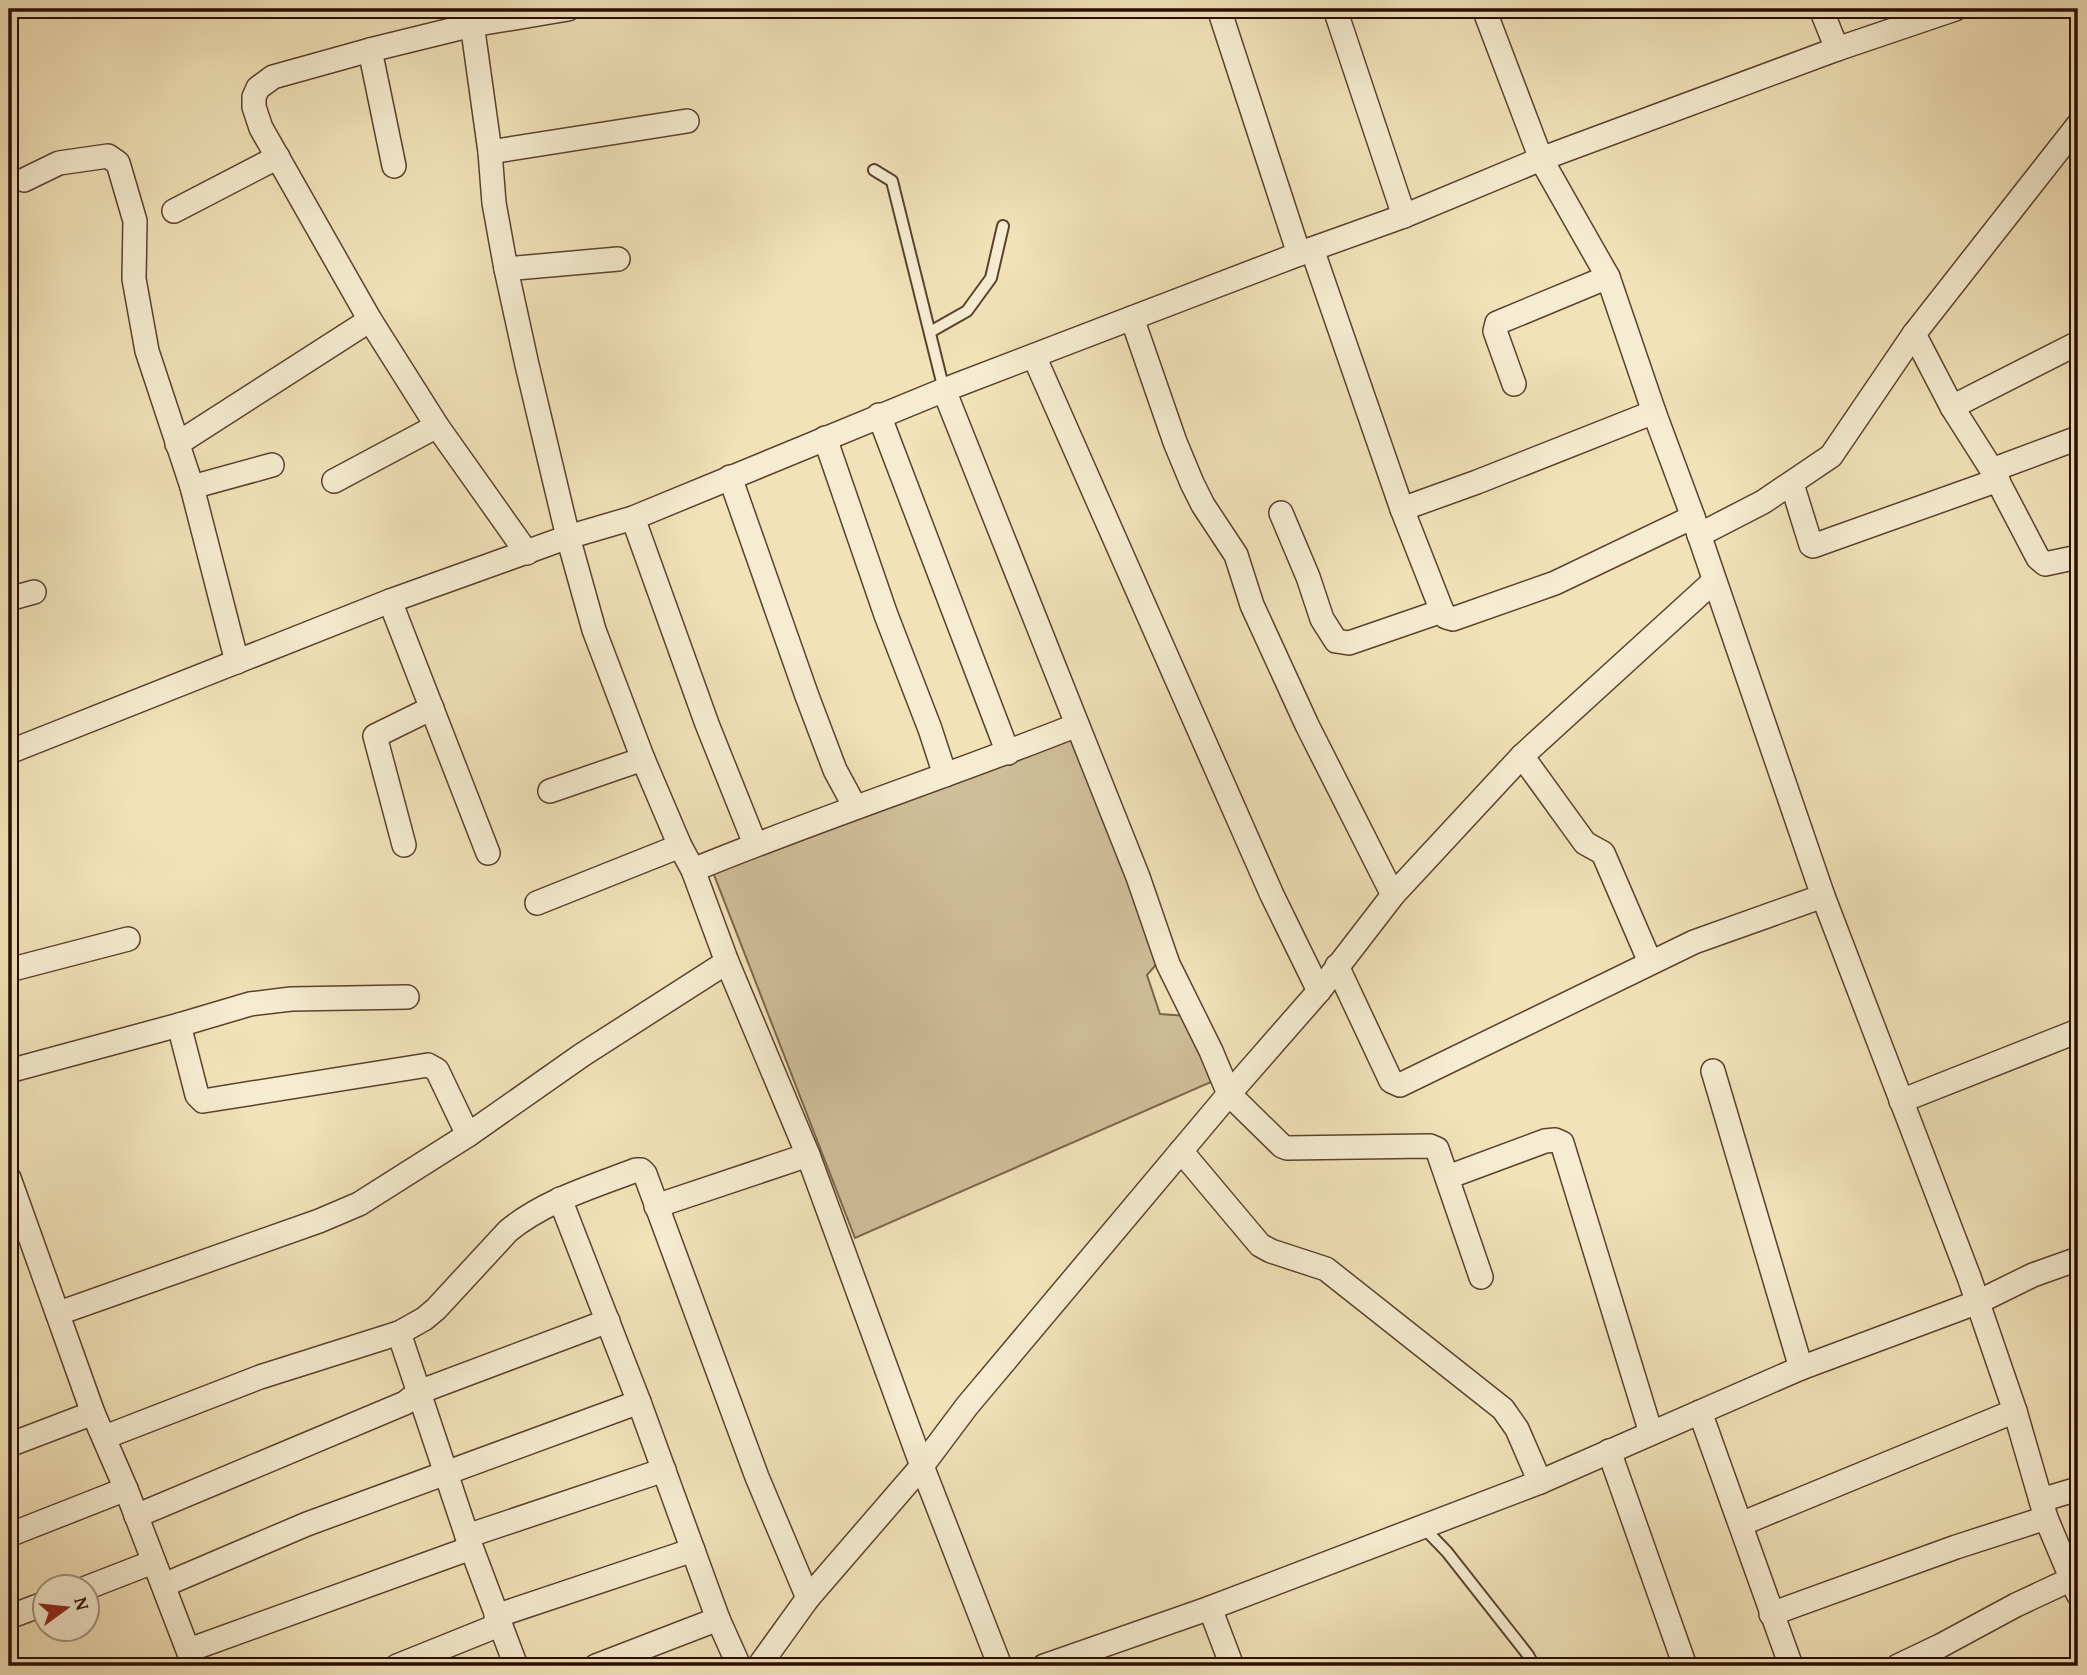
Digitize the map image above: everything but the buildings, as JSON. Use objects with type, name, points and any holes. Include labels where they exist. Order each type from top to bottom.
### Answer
[{"type":"street","points":[[527,553],[437,426],[370,320],[261,128],[254,107],[254,97],[258,88],[273,77],[370,50],[471,17],[568,9]]},
{"type":"street","points":[[1219,9],[1402,509],[1442,611],[1446,617],[1454,620],[1763,502],[1831,456],[1914,334],[2078,125]]},
{"type":"street","points":[[1335,9],[1404,216]]},
{"type":"street","points":[[1484,9],[1541,159],[1608,277],[1824,896],[1978,1301],[2015,1411],[2043,1509],[2076,1583],[1898,1666]]},
{"type":"street","points":[[1821,9],[1837,49]]},
{"type":"street","points":[[9,752],[390,601],[568,537],[633,518],[879,415],[1404,216],[1541,159],[1837,49],[1922,14],[1955,9]]},
{"type":"street","points":[[471,17],[490,152],[494,203],[506,269],[568,537],[594,630],[643,759],[693,870],[727,962],[808,1155],[922,1466],[1000,1666]]},
{"type":"street","points":[[370,50],[394,166]]},
{"type":"street","points":[[490,152],[687,121]]},
{"type":"street","points":[[23,180],[59,163],[108,156],[118,163],[135,221],[134,279],[147,351],[192,487],[237,662]]},
{"type":"street","points":[[174,211],[278,156]]},
{"type":"street","points":[[506,269],[618,259]]},
{"type":"street","points":[[1514,384],[1494,328],[1497,323],[1608,277]]},
{"type":"street","points":[[1132,318],[1192,483],[1236,555],[1252,605],[1307,725],[1393,895]]},
{"type":"street","points":[[177,444],[370,320]]},
{"type":"street","points":[[1914,334],[1952,407],[1995,475],[2038,558],[2045,564],[2078,559]]},
{"type":"street","points":[[1952,407],[2078,343]]},
{"type":"street","points":[[1034,356],[1272,895],[1319,991]]},
{"type":"street","points":[[944,390],[1138,877],[1168,964],[1229,1094],[1287,1148],[1430,1146],[1437,1149],[1482,1277]]},
{"type":"street","points":[[1402,509],[1654,412]]},
{"type":"street","points":[[879,415],[1008,753]]},
{"type":"street","points":[[334,481],[437,426]]},
{"type":"street","points":[[825,438],[945,775]]},
{"type":"street","points":[[1792,484],[1811,545],[1814,546],[1995,475],[2078,438]]},
{"type":"street","points":[[192,487],[272,465]]},
{"type":"street","points":[[730,478],[835,770],[855,807]]},
{"type":"street","points":[[1281,513],[1322,619],[1336,641],[1349,643],[1442,611]]},
{"type":"street","points":[[633,518],[707,724],[755,844]]},
{"type":"street","points":[[759,1666],[808,1598],[922,1466],[967,1406],[1181,1151],[1319,991],[1393,895],[1521,756],[1714,581]]},
{"type":"street","points":[[9,599],[34,592]]},
{"type":"street","points":[[390,601],[488,853]]},
{"type":"street","points":[[404,845],[375,736],[432,708]]},
{"type":"street","points":[[693,870],[755,844],[1077,726]]},
{"type":"street","points":[[1521,756],[1584,843],[1603,853],[1650,962]]},
{"type":"street","points":[[550,791],[643,759]]},
{"type":"street","points":[[537,903],[680,846]]},
{"type":"street","points":[[1337,967],[1391,1081],[1400,1085],[1650,962],[1695,942],[1824,896]]},
{"type":"street","points":[[9,970],[128,939]]},
{"type":"street","points":[[59,1313],[319,1221],[359,1204],[468,1135],[582,1055],[727,962]]},
{"type":"street","points":[[9,1071],[179,1026],[250,1004],[292,999],[407,997]]},
{"type":"street","points":[[179,1026],[197,1095],[203,1101],[428,1065],[437,1070],[468,1135]]},
{"type":"street","points":[[1901,1101],[2078,1031]]},
{"type":"street","points":[[1713,1070],[1801,1368]]},
{"type":"street","points":[[1448,1177],[1545,1141],[1555,1140],[1562,1143],[1651,1433]]},
{"type":"street","points":[[1181,1151],[1260,1245],[1326,1269],[1503,1409],[1517,1429],[1540,1482]]},
{"type":"street","points":[[656,1206],[808,1155]]},
{"type":"street","points":[[105,1437],[260,1377],[399,1332],[424,1319],[436,1309],[519,1222],[560,1199],[641,1170],[645,1174],[757,1477],[808,1598]]},
{"type":"street","points":[[9,1178],[14,1214],[59,1313],[93,1413],[105,1437],[192,1658],[469,1542],[664,1470]]},
{"type":"street","points":[[560,1199],[639,1402],[718,1619],[739,1666]]},
{"type":"street","points":[[1044,1666],[1210,1608],[1540,1482],[1801,1368],[1978,1301],[2033,1275],[2078,1259]]},
{"type":"street","points":[[136,1516],[405,1402],[419,1392],[608,1321]]},
{"type":"street","points":[[399,1332],[469,1542],[516,1666]]},
{"type":"street","points":[[164,1585],[307,1524],[639,1402]]},
{"type":"street","points":[[1741,1524],[2015,1411]]},
{"type":"street","points":[[1700,1412],[1791,1666]]},
{"type":"street","points":[[9,1445],[93,1413]]},
{"type":"street","points":[[1609,1451],[1685,1666]]},
{"type":"street","points":[[9,1535],[125,1489]]},
{"type":"street","points":[[1771,1614],[1956,1546],[2043,1509],[2078,1489]]},
{"type":"street","points":[[397,1666],[498,1620],[693,1550]]},
{"type":"street","points":[[102,1581],[153,1562]]},
{"type":"street","points":[[9,1617],[32,1608]]},
{"type":"street","points":[[1210,1608],[1232,1666]]},
{"type":"street","points":[[596,1666],[718,1619]]},
{"type":"lane","points":[[874,170],[892,181],[944,390]]},
{"type":"lane","points":[[930,332],[967,311],[991,278],[1003,226]]},
{"type":"lane","points":[[1422,1526],[1464,1573],[1534,1666]]},
{"type":"shaded area","points":[[1075,733],[1161,959],[1147,975],[1160,1014],[1187,1016],[1211,1082],[855,1238],[711,867]]}]
